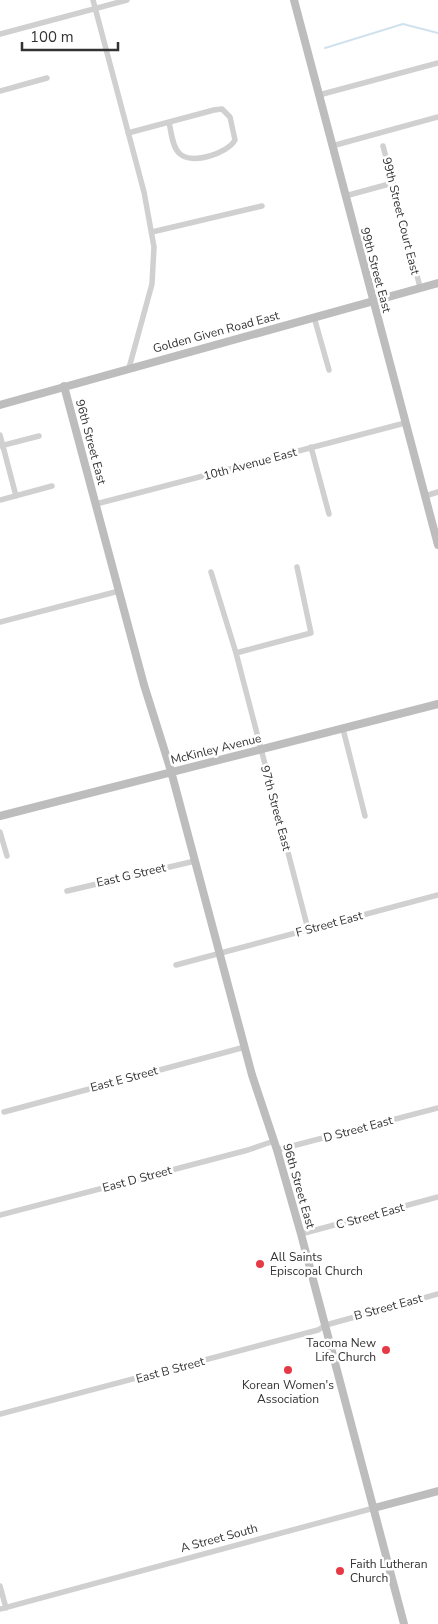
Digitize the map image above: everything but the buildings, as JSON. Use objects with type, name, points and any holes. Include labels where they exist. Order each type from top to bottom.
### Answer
[{"type":"street","points":[[93,0],[152,232],[155,264],[152,284],[129,368]]},
{"type":"street","points":[[0,34],[127,0]]},
{"type":"street","name":"99th Street East","points":[[294,0],[438,545]]},
{"type":"street","points":[[319,96],[438,63]]},
{"type":"street","points":[[0,91],[47,78]]},
{"type":"street","points":[[128,133],[169,122],[214,110],[226,112],[230,117],[236,140],[225,151],[195,159],[181,154],[174,142],[169,122]]},
{"type":"street","points":[[332,146],[438,117]]},
{"type":"street","name":"99th Street Court East","points":[[383,146],[420,287]]},
{"type":"street","points":[[345,196],[393,183]]},
{"type":"street","points":[[152,232],[262,206]]},
{"type":"street","name":"Golden Given Road East","points":[[0,405],[438,283]]},
{"type":"street","points":[[314,317],[329,370]]},
{"type":"street","name":"96th Street East","points":[[64,386],[144,686],[171,771],[244,1047],[278,1150],[326,1324],[404,1624]]},
{"type":"street","name":"10th Avenue East","points":[[96,504],[405,423]]},
{"type":"street","points":[[0,435],[1,446],[16,496]]},
{"type":"street","points":[[1,446],[39,436]]},
{"type":"street","points":[[311,448],[329,514]]},
{"type":"street","points":[[0,500],[52,486]]},
{"type":"street","points":[[425,496],[438,492]]},
{"type":"street","points":[[236,653],[310,633],[297,567]]},
{"type":"street","name":"97th Street East","points":[[211,572],[236,653],[308,930]]},
{"type":"street","points":[[0,622],[118,590]]},
{"type":"street","name":"McKinley Avenue","points":[[0,816],[438,704]]},
{"type":"street","points":[[343,729],[365,816]]},
{"type":"street","points":[[0,832],[7,856]]},
{"type":"street","name":"East G Street","points":[[67,891],[195,861]]},
{"type":"street","name":"F Street East","points":[[176,964],[438,895]]},
{"type":"street","name":"East E Street","points":[[4,1112],[244,1047]]},
{"type":"street","name":"D Street East","points":[[278,1150],[438,1108]]},
{"type":"street","name":"East D Street","points":[[0,1215],[248,1150],[274,1141]]},
{"type":"street","name":"C Street East","points":[[301,1234],[438,1197]]},
{"type":"street","name":"B Street East","points":[[338,1321],[438,1294]]},
{"type":"street","name":"East B Street","points":[[0,1414],[277,1342],[318,1330],[326,1324],[338,1321]]},
{"type":"street","name":"A Street South","points":[[3,1608],[438,1491]]},
{"type":"street","points":[[0,1586],[3,1608]]},
{"type":"waterway","points":[[325,48],[403,24],[438,33]]},
{"type":"place","name":"All Saints Episcopal Church","points":[[260,1264]]},
{"type":"place","name":"Tacoma New Life Church","points":[[386,1350]]},
{"type":"place","name":"Korean Women's Association","points":[[288,1370]]},
{"type":"place","name":"Faith Lutheran Church","points":[[340,1571]]}]
